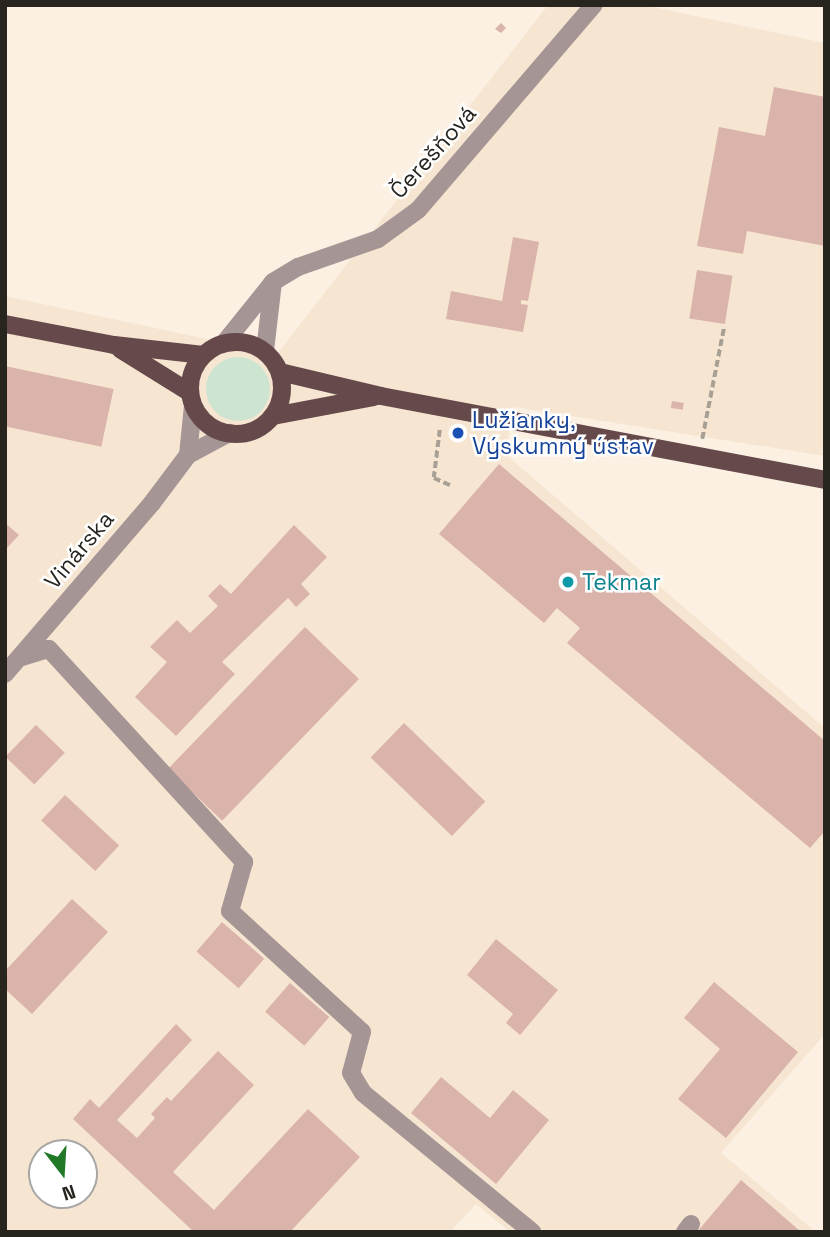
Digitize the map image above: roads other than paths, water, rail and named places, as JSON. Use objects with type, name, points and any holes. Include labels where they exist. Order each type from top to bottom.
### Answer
[{"type":"main road","points":[[5,324],[114,345],[203,355]]},
{"type":"main road","points":[[191,399],[192,372],[203,355],[225,342],[246,342],[265,351],[280,372],[281,399],[273,416]]},
{"type":"main road","points":[[114,345],[191,399],[207,424],[229,433],[248,432],[273,416],[381,396]]},
{"type":"main road","points":[[280,372],[381,396],[825,480]]},
{"type":"street","name":"Čerešňová","points":[[225,342],[273,282],[298,267],[378,239],[418,210],[594,5]]},
{"type":"street","points":[[265,351],[273,282]]},
{"type":"street","points":[[188,455],[191,399]]},
{"type":"street","name":"Vinárska","points":[[5,674],[152,503],[188,455],[229,433]]},
{"type":"street","points":[[19,659],[49,649],[243,862],[230,911],[362,1032],[351,1073],[363,1093],[532,1232]]},
{"type":"place","name":"Lužianky, Výskumný ústav","points":[[458,433]]},
{"type":"place","name":"Tekmar","points":[[568,582]]}]
